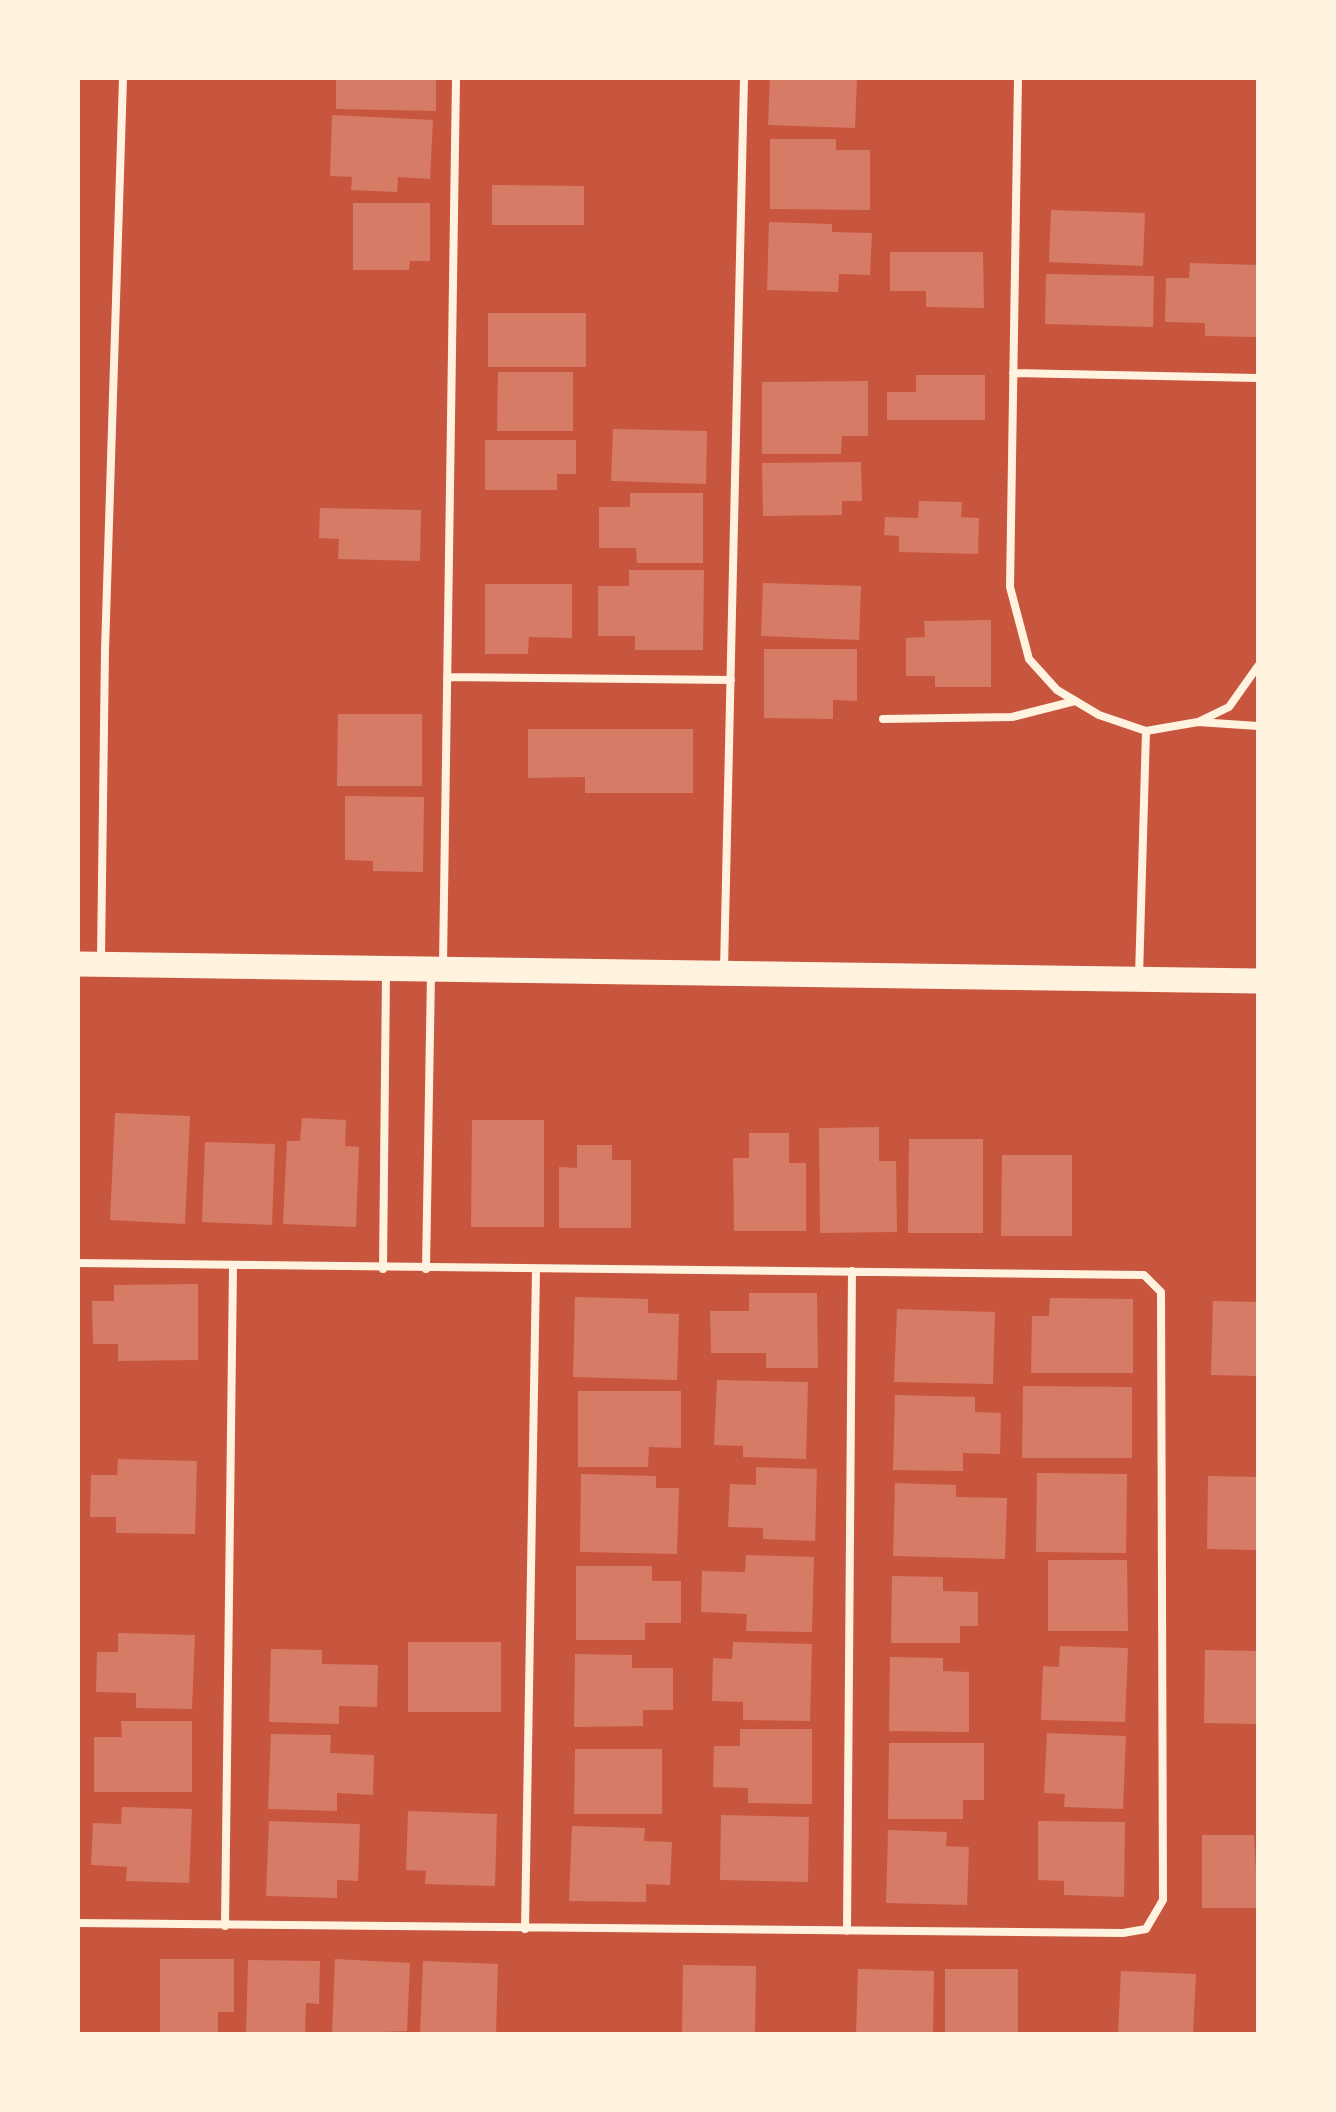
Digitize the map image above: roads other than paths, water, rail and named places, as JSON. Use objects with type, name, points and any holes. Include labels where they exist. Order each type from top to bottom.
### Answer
[{"type":"main road","points":[[89,964],[1258,982]]},
{"type":"lane","points":[[89,964],[105,650],[124,78]]},
{"type":"lane","points":[[426,1269],[447,678],[456,78]]},
{"type":"lane","points":[[724,974],[744,78]]},
{"type":"lane","points":[[1018,78],[1010,586],[1029,659],[1056,690],[1098,715],[1146,731],[1198,722],[1258,726]]},
{"type":"lane","points":[[1014,373],[1258,378]]},
{"type":"lane","points":[[1198,722],[1228,707],[1258,666]]},
{"type":"lane","points":[[447,678],[731,680]]},
{"type":"lane","points":[[883,719],[1012,716],[1076,702]]},
{"type":"lane","points":[[1139,980],[1146,731]]},
{"type":"lane","points":[[383,1269],[386,968]]},
{"type":"lane","points":[[78,1263],[1144,1274],[1162,1292],[1163,1900],[1146,1928],[1123,1933],[78,1923]]},
{"type":"lane","points":[[225,1926],[233,1266]]},
{"type":"lane","points":[[525,1929],[536,1270]]},
{"type":"lane","points":[[847,1932],[852,1271]]}]
